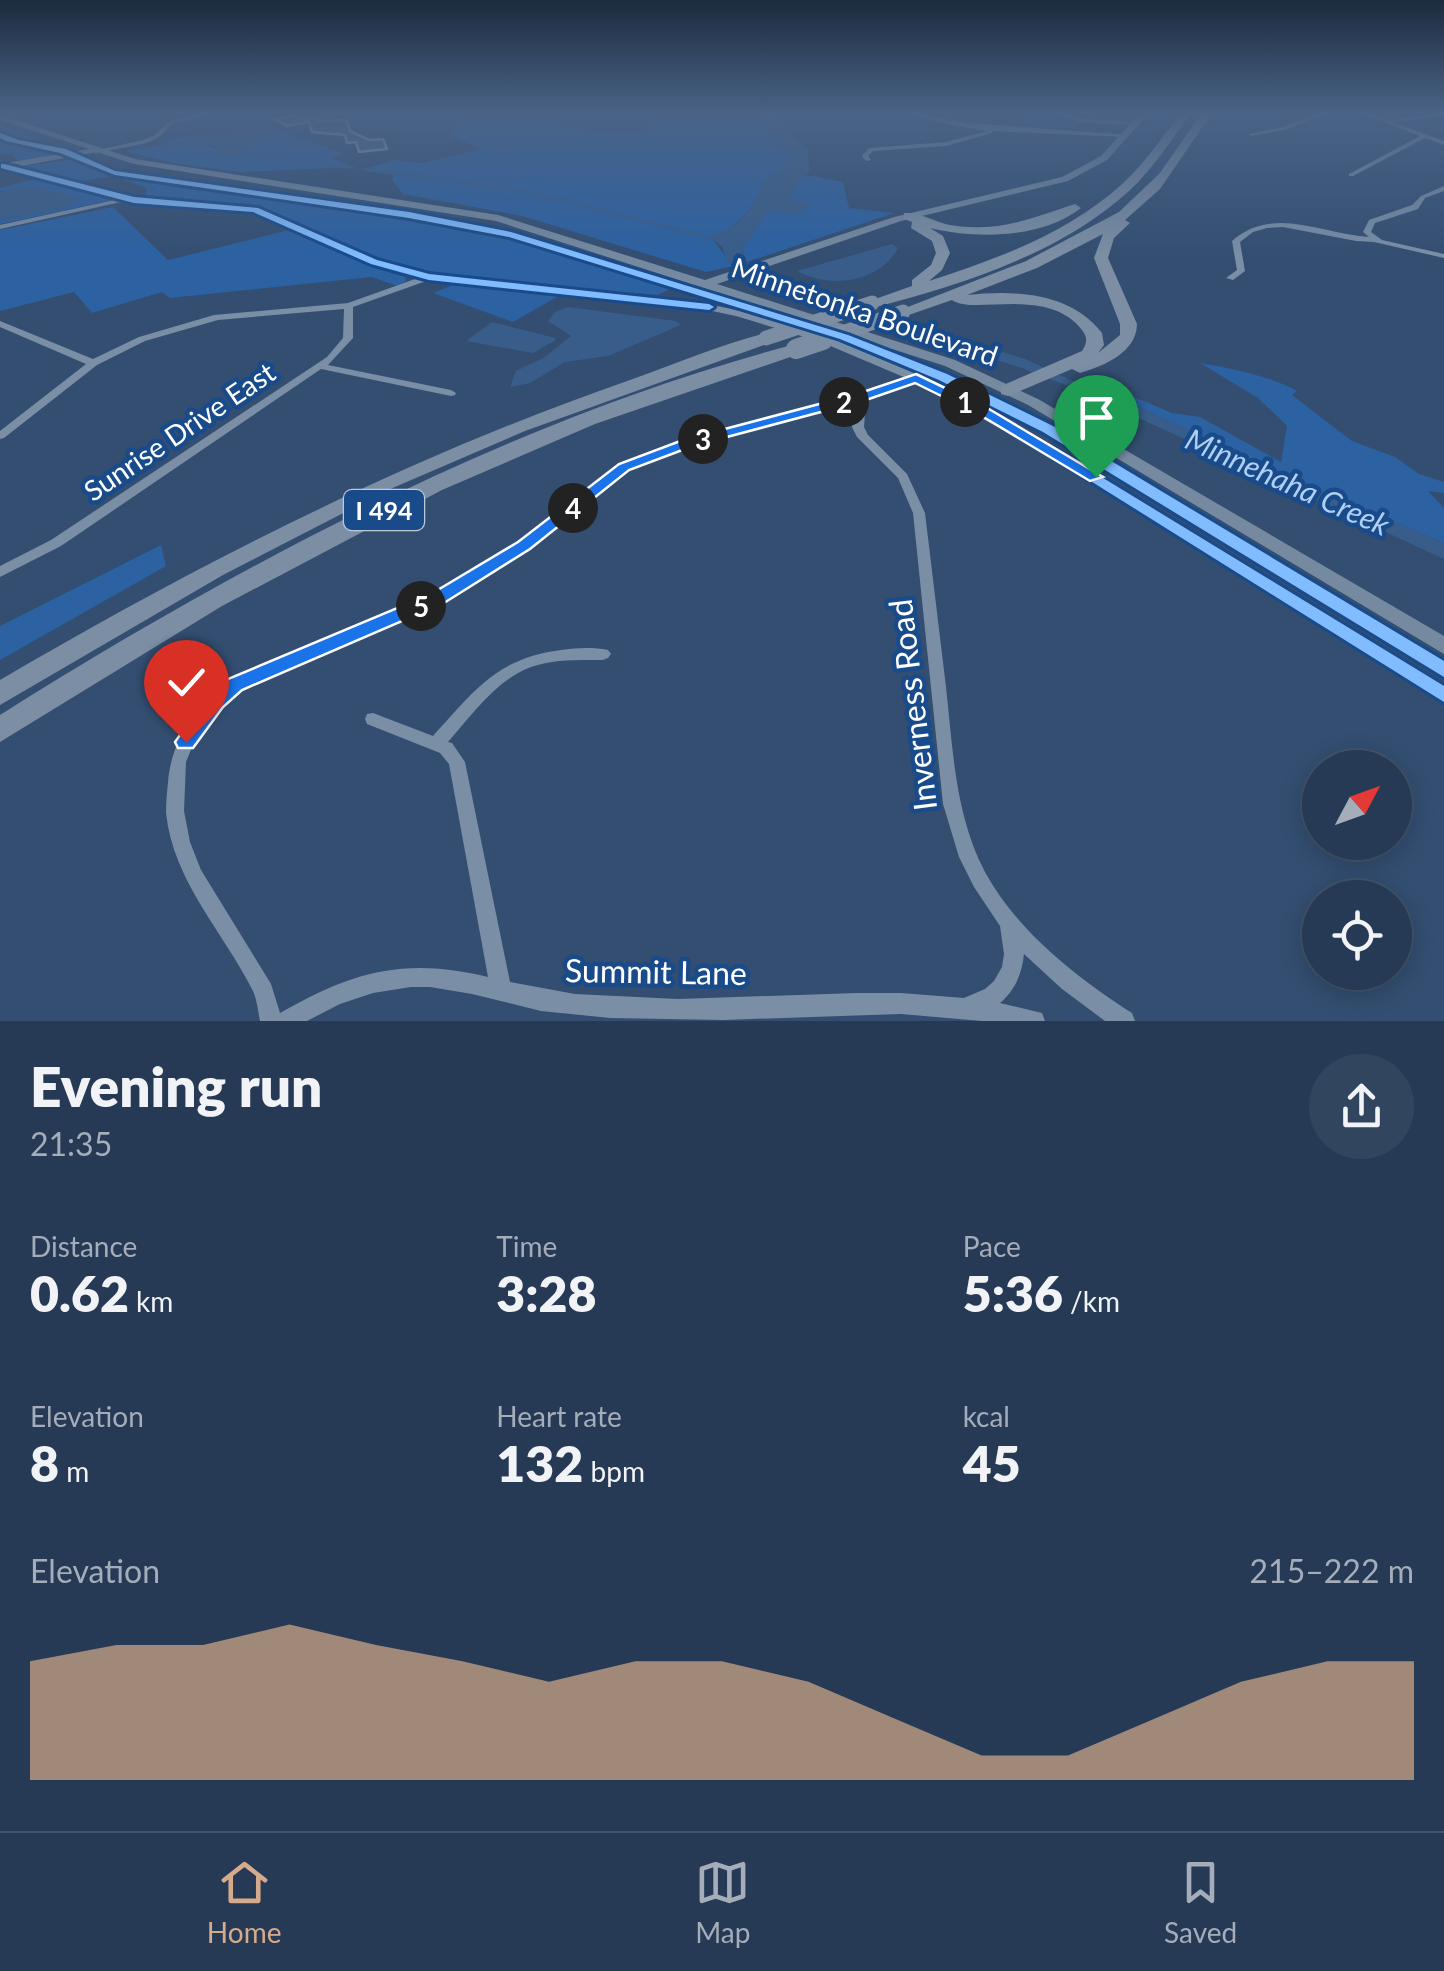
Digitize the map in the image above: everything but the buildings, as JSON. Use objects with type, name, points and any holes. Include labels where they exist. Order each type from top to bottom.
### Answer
[{"type":"highway","name":"I 494","points":[[0,694],[195,580],[380,486],[545,416],[957,276],[1059,232],[1119,194],[1149,161]]},
{"type":"highway","name":"I 494","points":[[0,730],[234,588],[407,498],[603,414],[903,312],[1036,261],[1138,203],[1173,161]]},
{"type":"highway","points":[[904,218],[958,230],[1012,230],[1065,214],[1136,177]]},
{"type":"highway","points":[[1016,394],[1068,374],[1118,362],[1135,349],[1142,333],[1106,257],[1105,242],[1138,203]]},
{"type":"highway","points":[[872,303],[928,275],[942,257],[938,238],[904,218]]},
{"type":"highway","points":[[903,312],[960,300],[1004,297],[1058,308],[1091,328],[1095,345],[1088,355],[1016,394]]},
{"type":"main road","points":[[2,167],[35,161]]},
{"type":"main road","name":"Minnetonka Boulevard","points":[[120,161],[148,168],[272,183]]},
{"type":"main road","name":"Minnetonka Boulevard","points":[[141,161],[498,218],[950,363],[1016,394],[1444,646]]},
{"type":"main road","points":[[709,283],[904,218],[1065,179],[1100,161]]},
{"type":"street","points":[[1350,175],[1378,161]]},
{"type":"street","points":[[2,167],[128,199],[255,210],[374,262],[429,277],[694,304],[801,334],[916,378],[984,412],[1076,465],[1444,695]]},
{"type":"street","points":[[1373,240],[1367,232],[1372,222],[1415,207],[1423,197],[1444,188]]},
{"type":"street","points":[[0,227],[128,199]]},
{"type":"street","points":[[1230,278],[1241,272],[1236,241],[1264,225],[1373,240],[1444,256]]},
{"type":"street","points":[[0,436],[93,363],[142,339],[217,317],[349,306],[429,277]]},
{"type":"street","name":"Sunrise Drive East","points":[[0,572],[56,544],[320,366],[344,346],[350,331],[349,306]]},
{"type":"street","points":[[0,324],[93,363]]},
{"type":"street","points":[[320,366],[450,393]]},
{"type":"street","points":[[271,1021],[264,991],[194,874],[181,842],[175,811],[178,762],[186,742],[222,694],[276,666],[438,599],[524,546],[624,467],[644,457],[862,397],[916,378]]},
{"type":"street","name":"Inverness Road","points":[[862,397],[858,427],[903,477],[920,513],[955,821],[974,869],[1004,918],[1058,973],[1124,1021]]},
{"type":"street","points":[[436,744],[478,697],[514,666],[552,655],[603,654]]},
{"type":"street","points":[[374,719],[436,744],[457,762],[501,990]]},
{"type":"street","points":[[960,1008],[980,1004],[998,994],[1009,978],[1015,959],[1004,918]]},
{"type":"street","name":"Summit Lane","points":[[286,1021],[340,994],[392,980],[429,977],[544,1000],[678,1010],[817,1002],[960,1008],[1034,1021]]},
{"type":"shaded area","points":[[78,161],[92,170],[118,175],[76,182],[21,167]]},
{"type":"shaded area","points":[[164,161],[337,161],[353,167],[241,172]]},
{"type":"shaded area","points":[[393,161],[788,161],[785,169],[764,180],[745,215],[711,237],[733,266],[706,272],[522,216],[403,194],[392,180],[394,175],[361,170]]},
{"type":"shaded area","points":[[801,174],[843,182],[849,208],[894,213],[747,262],[742,248],[768,210],[789,198]]},
{"type":"shaded area","points":[[35,179],[113,200],[0,224],[0,220],[65,208],[18,187],[0,192],[0,188]]},
{"type":"shaded area","points":[[122,179],[438,221],[587,258],[674,287],[657,295],[442,275],[382,259],[256,206],[145,198],[147,188]]},
{"type":"shaded area","points":[[113,207],[168,260],[289,230],[372,267],[405,277],[406,281],[397,286],[372,277],[170,298],[162,292],[92,313],[74,292],[0,311],[0,230]]},
{"type":"shaded area","points":[[453,285],[562,294],[513,322],[433,293]]},
{"type":"shaded area","points":[[1200,363],[1250,373],[1287,386],[1297,391],[1292,395],[1352,441],[1444,482],[1444,493],[1428,491],[1444,508],[1444,543],[1265,467],[1091,384],[1106,385],[1172,413],[1200,417],[1281,462],[1287,426],[1258,398]]},
{"type":"shaded area","points":[[161,545],[166,566],[0,660],[0,626]]},
{"type":"water","name":"Minnehaha Creek","points":[[788,161],[809,161],[810,173],[801,175],[790,200],[811,203],[810,207],[794,214],[768,211],[742,248],[747,262],[744,264],[782,287],[936,335],[968,341],[1025,359],[1079,384],[1091,384],[1265,467],[1444,543],[1444,559],[1076,389],[1019,367],[748,282],[748,276],[727,261],[722,247],[710,237],[744,216],[764,180],[785,169]]},
{"type":"water","points":[[35,187],[81,199],[65,208],[0,220],[0,192]]},
{"type":"water","points":[[892,244],[898,248],[890,260],[853,279],[824,280],[797,271]]},
{"type":"water","points":[[568,307],[676,321],[681,325],[608,356],[565,362],[530,383],[510,387],[516,371],[545,357],[571,336],[548,321],[555,312]]},
{"type":"water","points":[[492,322],[556,340],[533,353],[466,341]]},
{"type":"waterway","points":[[293,161],[354,168]]},
{"type":"waterway","points":[[364,169],[525,191],[715,239]]},
{"type":"cycle path","points":[[83,161],[115,173],[409,215],[511,235],[844,337],[943,377],[1048,429],[1444,670]]},
{"type":"cycle path","points":[[4,166],[134,200],[255,210],[374,262],[429,277],[709,307]]},
{"type":"cycle path","points":[[1054,452],[1444,695]]},
{"type":"route","points":[[186,742],[222,694],[235,685],[438,599],[524,546],[624,467],[688,443],[862,397],[916,378],[1096,477]]}]
